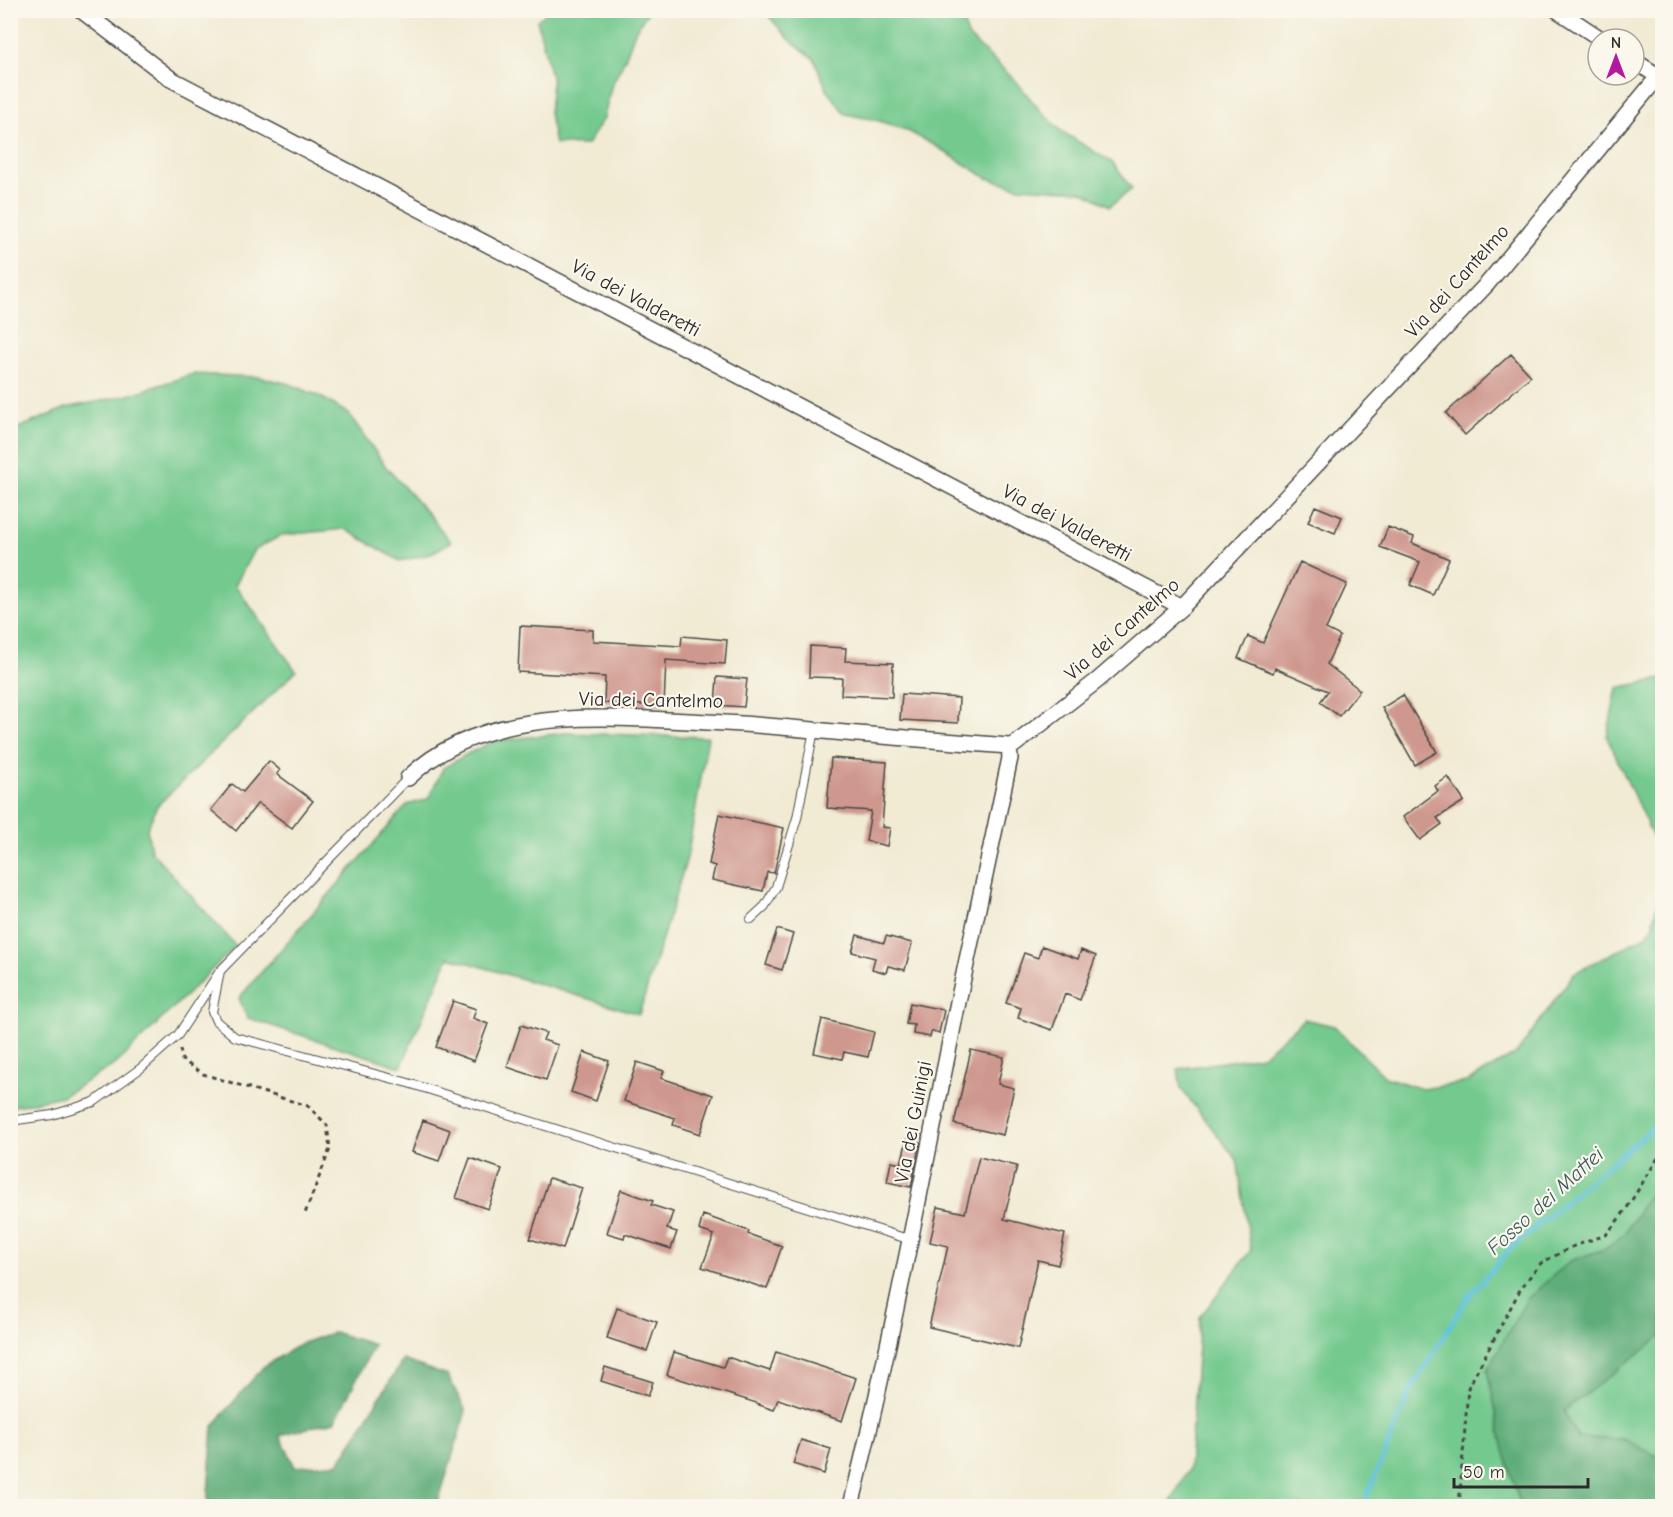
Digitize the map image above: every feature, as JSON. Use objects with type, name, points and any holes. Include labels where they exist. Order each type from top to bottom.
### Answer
[{"type":"street","name":"Via dei Valderetti","points":[[81,10],[171,80],[1182,607]]},
{"type":"street","points":[[1557,10],[1586,29]]},
{"type":"street","points":[[1646,67],[1660,74]]},
{"type":"street","name":"Via dei Cantelmo","points":[[408,778],[424,763],[458,744],[494,732],[558,720],[611,717],[737,723],[1008,746],[1018,742],[1098,681],[1182,607],[1488,283],[1660,74]]},
{"type":"street","name":"Via dei Guinigi","points":[[851,1506],[871,1426],[979,901],[1011,758],[1008,746]]},
{"type":"lane","points":[[751,920],[765,906],[776,887],[797,818],[814,730]]},
{"type":"lane","points":[[10,1121],[52,1115],[94,1102],[141,1068],[178,1035],[220,971],[408,778]]},
{"type":"lane","points":[[220,971],[212,1012],[216,1022],[235,1037],[405,1082],[910,1240]]},
{"type":"path","points":[[178,1035],[182,1060],[203,1074],[308,1106],[327,1125],[330,1149],[304,1216]]},
{"type":"path","points":[[1459,1506],[1468,1388],[1521,1288],[1541,1263],[1574,1246],[1606,1235],[1625,1211],[1662,1154]]},
{"type":"green space","points":[[551,10],[649,11],[636,29],[611,87],[604,118],[587,145],[555,144],[549,113],[552,81],[537,20]]},
{"type":"green space","points":[[764,11],[958,11],[969,37],[1016,81],[1037,107],[1061,131],[1113,163],[1132,189],[1110,206],[1082,191],[1018,187],[987,178],[906,130],[876,120],[845,114],[827,90],[814,59],[790,40]]},
{"type":"green space","points":[[193,374],[259,377],[290,384],[321,397],[349,414],[386,467],[451,542],[430,554],[400,561],[345,529],[282,535],[254,550],[235,585],[296,671],[157,806],[147,829],[151,851],[236,946],[116,1064],[62,1096],[11,1107],[11,431],[66,408],[129,395]]},
{"type":"green space","points":[[1662,679],[1662,857],[1607,737],[1617,688]]},
{"type":"green space","points":[[565,733],[708,737],[687,858],[639,1014],[449,957],[401,1067],[247,1018],[239,998],[407,805],[428,799],[443,768],[494,741]]},
{"type":"green space","points":[[1662,901],[1662,1506],[1168,1506],[1189,1469],[1200,1317],[1251,1250],[1237,1160],[1181,1089],[1178,1069],[1262,1056],[1304,1019],[1334,1026],[1385,1077],[1422,1089],[1467,1082],[1517,1053],[1574,973],[1646,936],[1655,924],[1653,921],[1658,904]]},
{"type":"green space","points":[[1662,1175],[1662,1336],[1564,1411],[1578,1438],[1624,1439],[1656,1456],[1662,1453],[1662,1499],[1653,1506],[1521,1506],[1504,1450],[1487,1370],[1527,1299],[1570,1261],[1607,1248],[1624,1234]]},
{"type":"green space","points":[[334,1332],[374,1345],[335,1421],[280,1435],[295,1467],[339,1463],[403,1360],[448,1376],[466,1411],[437,1506],[207,1506],[213,1426],[263,1367],[300,1344]]},
{"type":"building","points":[[1511,354],[1531,376],[1465,435],[1446,413]]},
{"type":"building","points":[[1315,506],[1342,517],[1335,533],[1308,522]]},
{"type":"building","points":[[1388,527],[1414,537],[1412,543],[1449,559],[1433,595],[1410,585],[1420,562],[1380,547]]},
{"type":"building","points":[[1300,562],[1347,584],[1326,629],[1340,636],[1327,664],[1360,690],[1339,716],[1320,702],[1328,691],[1275,668],[1273,673],[1238,658],[1248,636],[1263,643]]},
{"type":"building","points":[[520,626],[593,630],[593,641],[681,646],[682,636],[727,640],[725,664],[666,660],[664,706],[604,703],[605,677],[518,672]]},
{"type":"building","points":[[810,646],[846,648],[845,661],[893,663],[892,697],[841,695],[842,678],[809,677]]},
{"type":"building","points":[[717,677],[747,679],[744,707],[715,705]]},
{"type":"building","points":[[902,694],[959,698],[958,723],[900,720]]},
{"type":"building","points":[[1403,695],[1437,752],[1415,765],[1382,708]]},
{"type":"building","points":[[831,758],[887,762],[882,827],[890,828],[887,846],[866,841],[871,811],[827,808]]},
{"type":"building","points":[[269,761],[280,770],[277,774],[313,801],[292,828],[258,803],[236,831],[211,810],[232,784],[243,792]]},
{"type":"building","points":[[1448,777],[1464,801],[1437,818],[1442,824],[1420,840],[1403,817],[1438,791],[1435,786]]},
{"type":"building","points":[[719,814],[784,828],[774,873],[767,872],[763,891],[712,880],[715,866],[709,864]]},
{"type":"building","points":[[777,929],[793,934],[782,970],[766,965]]},
{"type":"building","points":[[857,935],[884,943],[886,936],[912,943],[905,970],[888,966],[886,973],[872,969],[875,958],[852,952]]},
{"type":"building","points":[[1042,946],[1078,959],[1081,950],[1096,956],[1080,1000],[1065,994],[1052,1030],[1018,1018],[1021,1008],[1006,1003],[1024,953],[1038,958]]},
{"type":"building","points":[[453,1001],[476,1009],[473,1018],[488,1024],[474,1061],[436,1047]]},
{"type":"building","points":[[910,1003],[944,1010],[939,1033],[932,1031],[930,1037],[913,1034],[914,1025],[906,1024]]},
{"type":"building","points":[[822,1019],[874,1032],[868,1057],[844,1052],[842,1059],[814,1053]]},
{"type":"building","points":[[521,1025],[546,1033],[543,1040],[558,1045],[546,1080],[507,1067]]},
{"type":"building","points":[[971,1050],[1004,1057],[998,1084],[1014,1088],[1003,1135],[954,1124]]},
{"type":"building","points":[[584,1052],[609,1061],[596,1101],[571,1092]]},
{"type":"building","points":[[637,1062],[664,1071],[661,1078],[713,1095],[700,1134],[673,1125],[675,1118],[624,1101]]},
{"type":"building","points":[[423,1120],[450,1130],[439,1161],[412,1152]]},
{"type":"building","points":[[907,1139],[920,1142],[911,1187],[887,1182],[891,1162],[901,1164]]},
{"type":"building","points":[[979,1157],[1017,1166],[1004,1219],[1065,1234],[1058,1265],[1038,1260],[1018,1348],[929,1327],[948,1246],[930,1242],[938,1207],[965,1213]]},
{"type":"building","points":[[470,1158],[502,1169],[488,1209],[456,1198]]},
{"type":"building","points":[[549,1178],[582,1188],[563,1249],[530,1239]]},
{"type":"building","points":[[621,1190],[653,1201],[651,1205],[673,1212],[667,1229],[677,1232],[671,1249],[625,1234],[624,1238],[607,1233]]},
{"type":"building","points":[[703,1215],[749,1231],[748,1234],[782,1246],[767,1289],[702,1267],[714,1235],[699,1230]]},
{"type":"building","points":[[617,1308],[657,1322],[647,1351],[607,1338]]},
{"type":"building","points":[[674,1352],[723,1367],[727,1357],[770,1371],[776,1352],[856,1378],[842,1421],[778,1399],[774,1410],[667,1375]]},
{"type":"building","points":[[605,1367],[653,1382],[648,1396],[601,1381]]},
{"type":"building","points":[[801,1440],[831,1449],[824,1474],[793,1464]]},
{"type":"waterway","name":"Fosso dei Mattei","points":[[1363,1506],[1410,1391],[1466,1300],[1511,1248],[1662,1120]]}]
